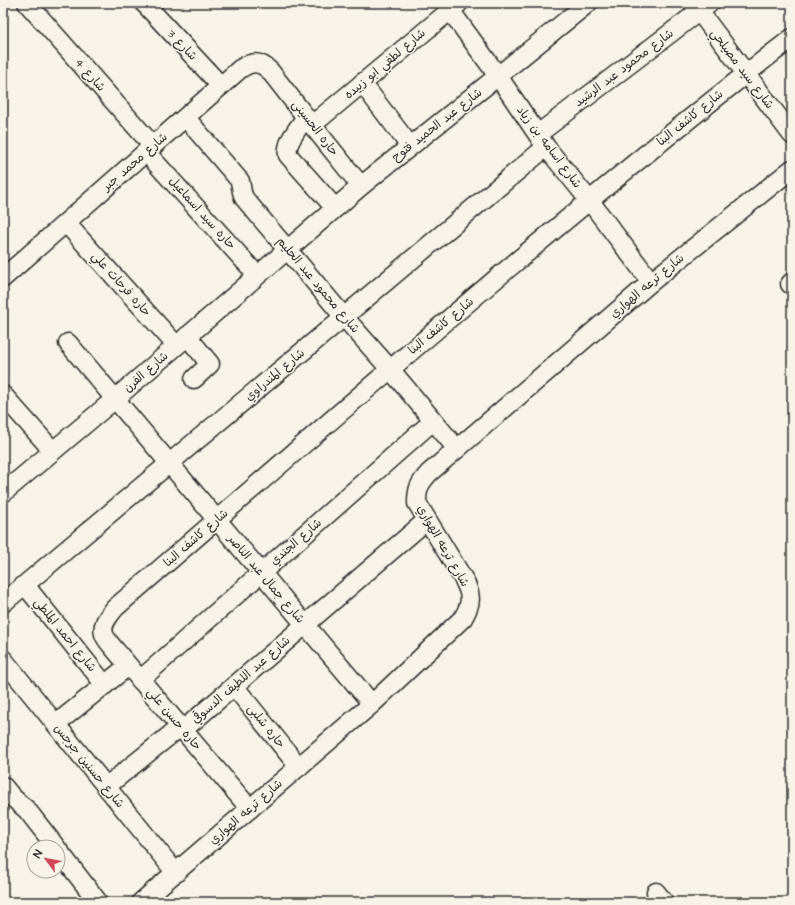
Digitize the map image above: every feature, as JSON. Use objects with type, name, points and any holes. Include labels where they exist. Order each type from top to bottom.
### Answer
[{"type":"street","name":"شارع 4","points":[[27,3],[149,149]]},
{"type":"street","name":"شارع 3","points":[[144,3],[221,86]]},
{"type":"street","name":"شارع عبد الحميد فتوح","points":[[287,249],[361,186],[588,3]]},
{"type":"street","name":"شارع سيد مصيلحي","points":[[700,6],[745,74],[792,136]]},
{"type":"street","name":"شارع محمود عبد الرشيد","points":[[542,140],[700,6]]},
{"type":"street","name":"شارع اسامه بن زياد","points":[[454,7],[498,76],[542,140],[651,282]]},
{"type":"street","name":"شارع لطفي ابو زبيده","points":[[335,208],[288,155],[287,151],[289,144],[309,121],[362,83],[454,7]]},
{"type":"street","name":"شارع كاشف البنا","points":[[103,626],[115,608],[390,369],[589,200],[792,38]]},
{"type":"street","name":"شارع محمد جبر","points":[[3,278],[186,118],[240,68],[253,63],[265,66],[270,71]]},
{"type":"street","name":"حاره الحسينى","points":[[270,71],[361,186]]},
{"type":"street","points":[[362,83],[410,146]]},
{"type":"street","name":"شارع محمود عبد الحليم","points":[[186,118],[240,181],[244,198],[458,449]]},
{"type":"street","name":"شارع المندراوي","points":[[3,603],[344,317],[542,140]]},
{"type":"street","name":"حاره سيد اسماعيل","points":[[149,149],[257,275]]},
{"type":"street","name":"شارع ترعه الهواري","points":[[141,902],[372,704],[463,618],[468,610],[470,599],[469,589],[417,503],[417,492],[421,482],[651,282],[789,178]]},
{"type":"street","name":"حاره فرحات علي","points":[[66,223],[181,341],[210,364],[210,366],[194,379]]},
{"type":"street","name":"شارع الفرن","points":[[3,493],[115,399],[287,249]]},
{"type":"street","name":"شارع جمال عبد الناصر","points":[[68,343],[372,704]]},
{"type":"street","points":[[3,395],[53,451]]},
{"type":"street","name":"شارع الجندي","points":[[140,680],[434,421]]},
{"type":"street","name":"شارع عبد اللطيف الدسوقي","points":[[107,786],[234,686],[428,520]]},
{"type":"street","name":"شارع احمد الملطي","points":[[24,585],[104,685]]},
{"type":"street","name":"حاره حسن علي","points":[[103,626],[104,636],[128,666],[250,809]]},
{"type":"street","name":"شارع حسنين جرجس","points":[[3,659],[176,873]]},
{"type":"street","points":[[56,724],[128,666]]},
{"type":"street","name":"حاره شلبى","points":[[234,686],[299,767]]},
{"type":"street","points":[[3,786],[26,810],[50,839]]},
{"type":"street","points":[[66,860],[98,902]]}]
